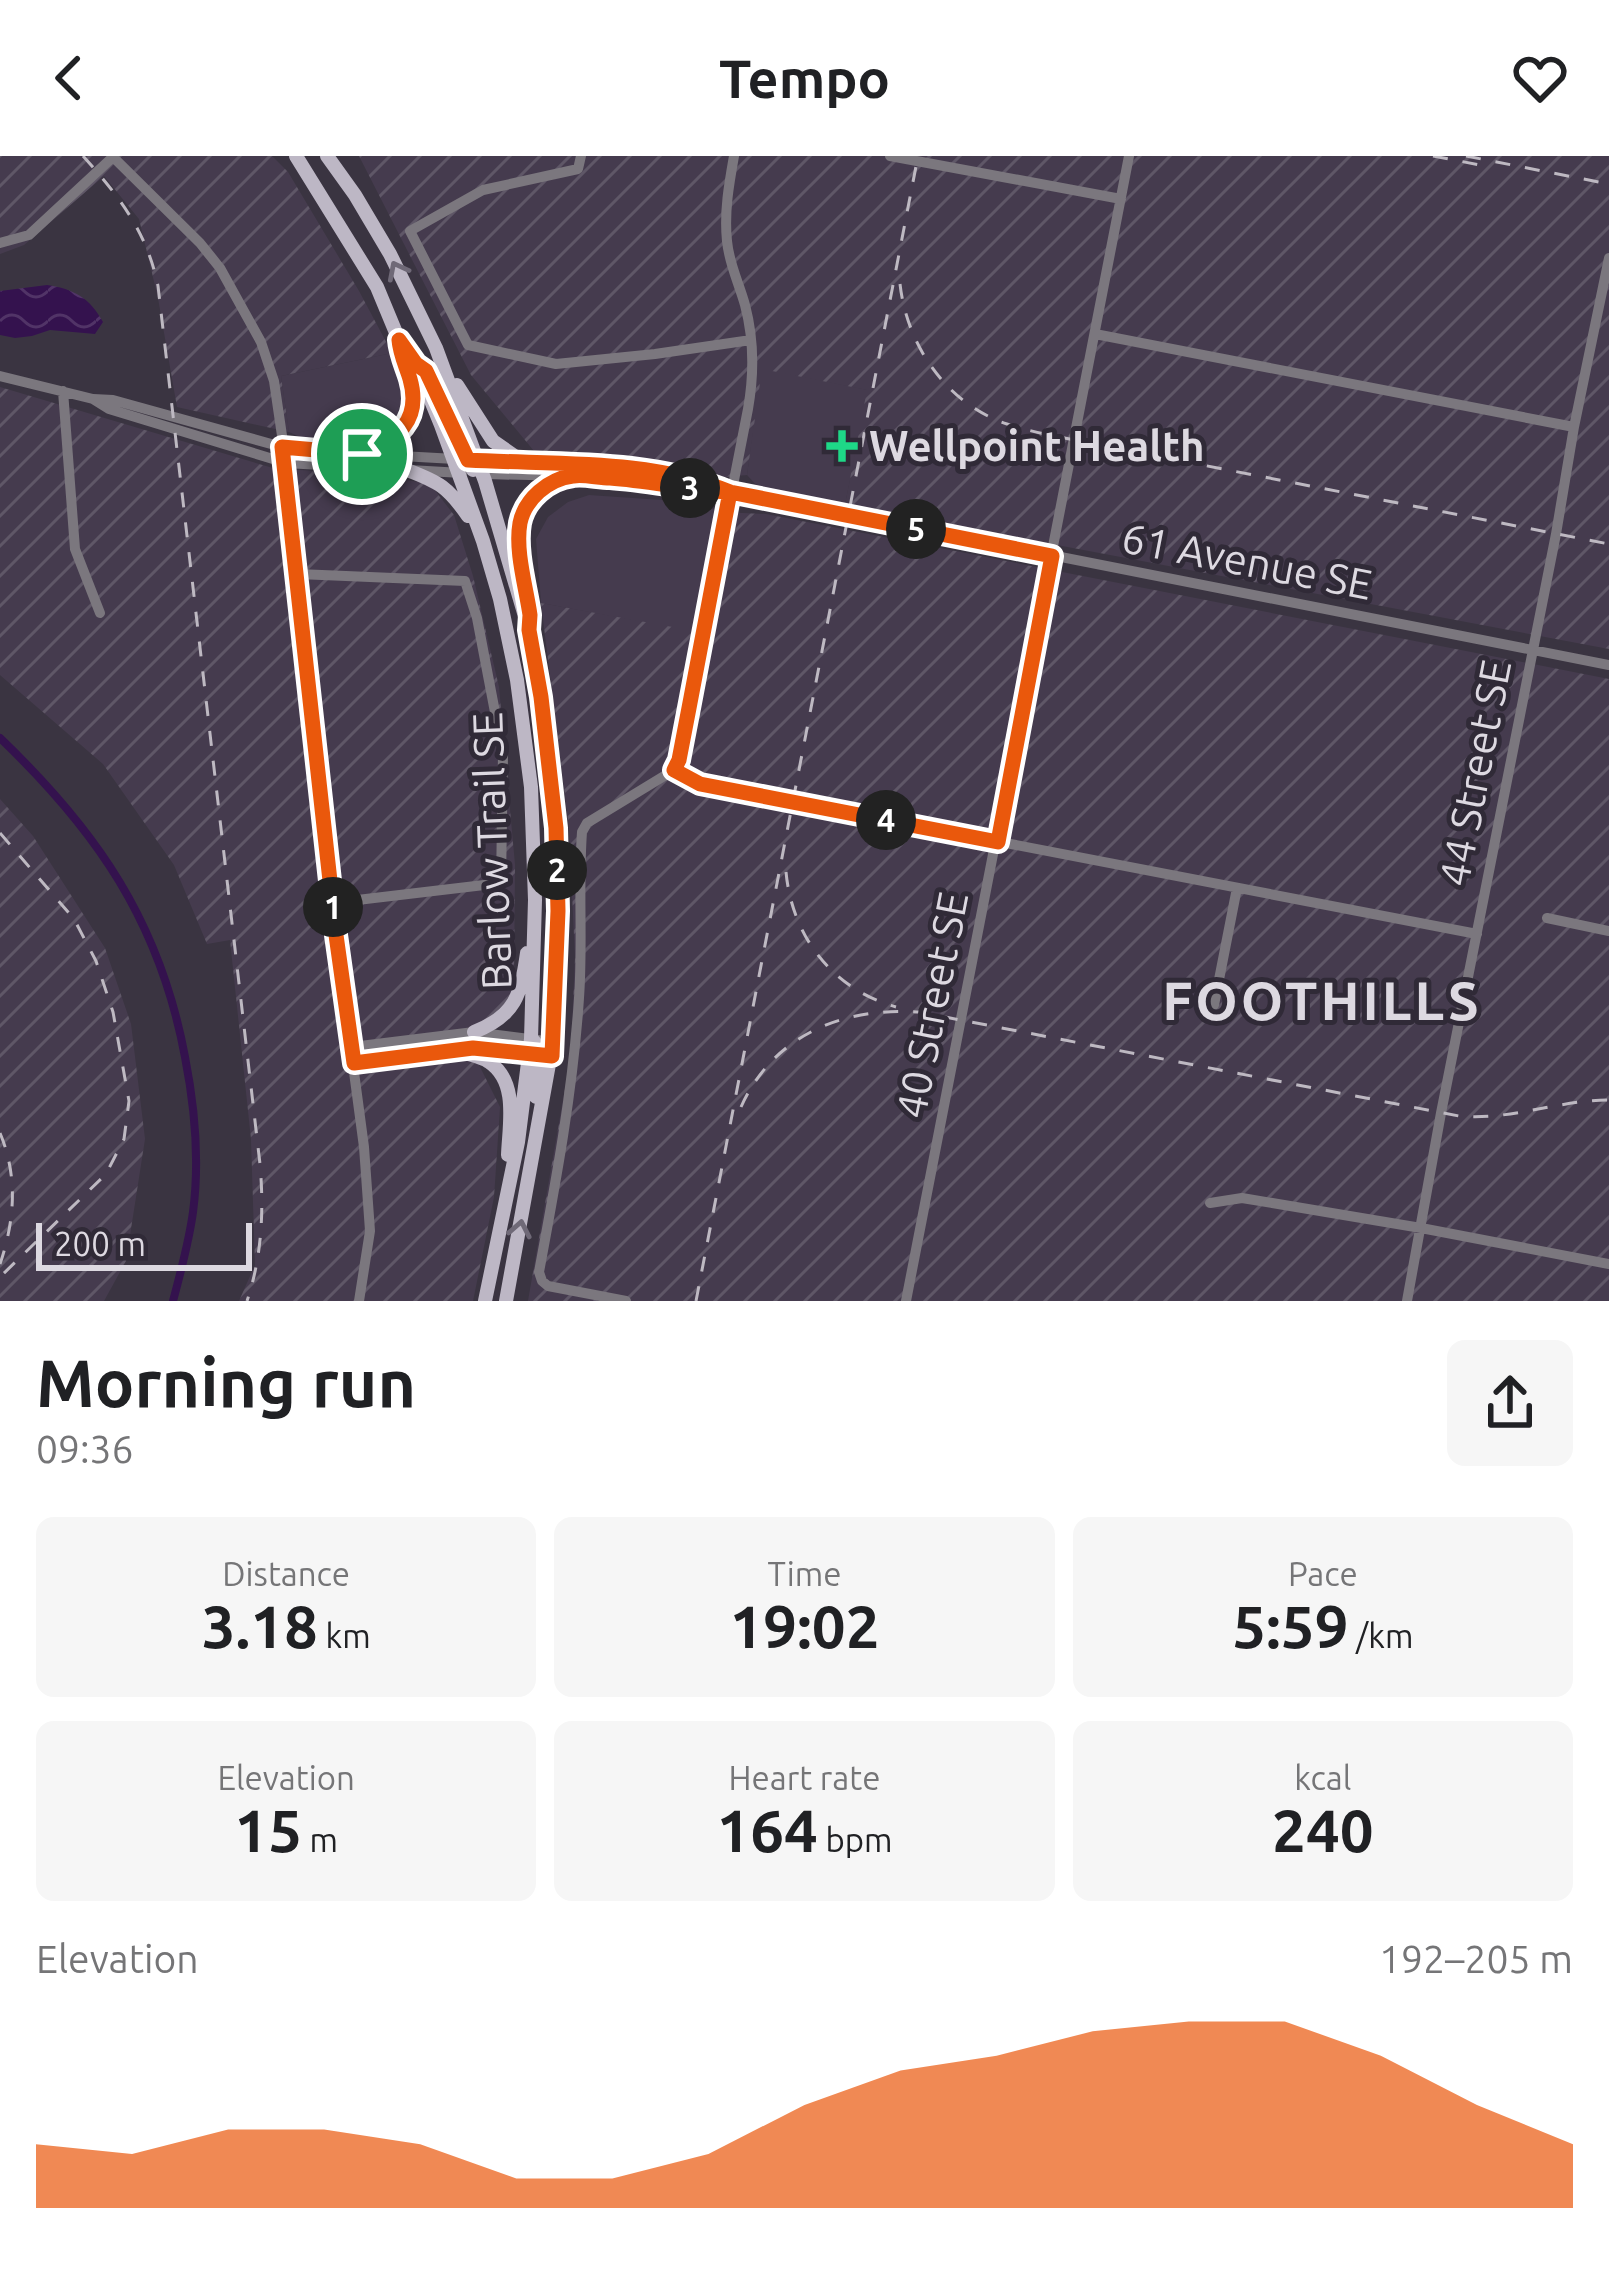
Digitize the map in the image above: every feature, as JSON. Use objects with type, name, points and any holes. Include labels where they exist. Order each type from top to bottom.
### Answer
[{"type":"main road","points":[[284,156],[316,188]]},
{"type":"main road","name":"Barlow Trail SE","points":[[296,156],[377,287],[399,340],[468,467],[529,630],[556,828],[558,911],[533,1156],[506,1301]]},
{"type":"main road","name":"Barlow Trail SE","points":[[330,156],[390,254],[436,348],[500,599],[525,735],[541,1049],[485,1301]]},
{"type":"main road","points":[[362,454],[394,438],[410,416],[412,385],[399,340]]},
{"type":"main road","points":[[436,348],[493,441],[523,461]]},
{"type":"main road","points":[[407,470],[439,482],[458,500],[483,541]]},
{"type":"main road","points":[[529,630],[519,528],[525,507],[549,484],[572,476]]},
{"type":"main road","points":[[473,1032],[498,1022],[518,996],[536,900]]},
{"type":"main road","points":[[452,1050],[489,1062],[505,1082],[512,1115],[509,1184]]},
{"type":"street","points":[[581,156],[578,170],[482,190],[410,231],[468,345],[556,364],[751,340]]},
{"type":"street","points":[[626,1301],[548,1286],[539,1272],[562,1143],[579,1005],[581,832],[587,823],[674,770],[753,377],[746,307],[726,237],[726,198],[734,156]]},
{"type":"street","points":[[890,156],[1121,199]]},
{"type":"street","name":"40 Street SE","points":[[906,1301],[1130,156]]},
{"type":"street","points":[[0,243],[29,236],[114,157],[200,243],[261,342],[274,381],[286,464],[332,903],[354,1063],[370,1231],[359,1301]]},
{"type":"street","name":"44 Street SE","points":[[1407,1301],[1609,258]]},
{"type":"street","points":[[1095,334],[1574,428]]},
{"type":"street","name":"61 Avenue SE","points":[[0,376],[112,400],[282,447],[730,492],[1609,665]]},
{"type":"street","points":[[63,391],[75,549],[100,613]]},
{"type":"street","name":"61 Avenue SE","points":[[93,399],[109,409],[286,464],[407,470],[523,461],[636,469],[706,482],[730,492]]},
{"type":"street","points":[[298,574],[464,581],[503,754],[501,883],[332,903]]},
{"type":"street","points":[[674,770],[700,784],[1477,934]]},
{"type":"street","points":[[1214,1005],[1237,888]]},
{"type":"street","points":[[1547,918],[1609,931]]},
{"type":"street","points":[[352,1047],[473,1032],[541,1049]]},
{"type":"street","points":[[354,1063],[473,1048],[541,1049]]},
{"type":"street","points":[[1210,1203],[1242,1198],[1609,1264]]},
{"type":"shaded area","points":[[0,156],[272,156],[288,172],[392,353],[281,376],[289,432],[177,407],[139,219],[104,176],[24,245],[0,254]]},
{"type":"shaded area","points":[[359,156],[1609,156],[1609,649],[845,505],[867,390],[762,369],[747,475],[714,478],[603,455],[539,457],[471,375]]},
{"type":"shaded area","points":[[392,353],[403,394],[394,429],[370,443],[313,443],[289,432],[281,376]]},
{"type":"shaded area","points":[[761,368],[868,390],[845,505],[758,487],[747,475]]},
{"type":"shaded area","points":[[0,387],[276,469],[365,473],[430,484],[454,515],[499,687],[515,865],[514,980],[506,1012],[476,1024],[479,1065],[500,1107],[494,1197],[473,1301],[239,1301],[255,1265],[251,1139],[230,940],[207,944],[174,865],[103,764],[0,675]]},
{"type":"shaded area","points":[[589,495],[662,500],[720,512],[700,633],[541,603],[536,539],[548,517],[568,502]]},
{"type":"shaded area","points":[[720,512],[766,514],[1609,679],[1609,1301],[528,1301],[571,1054],[575,957],[569,829],[541,603],[700,632]]},
{"type":"shaded area","points":[[0,799],[33,836],[105,948],[131,1024],[145,1139],[126,1261],[104,1301],[0,1301]]},
{"type":"water","points":[[47,285],[73,292],[93,307],[103,322],[95,334],[50,330],[15,338],[0,335],[0,291]]},
{"type":"waterway","points":[[0,738],[66,808],[120,882],[141,921],[174,1008],[189,1076],[196,1153],[191,1223],[173,1301]]},
{"type":"railway","points":[[83,156],[130,216],[158,286],[260,1164],[261,1233],[247,1301]]},
{"type":"railway","points":[[696,1301],[918,156]]},
{"type":"railway","points":[[1433,156],[1480,165]]},
{"type":"railway","points":[[1466,156],[1609,184]]},
{"type":"railway","points":[[900,284],[911,329],[934,370],[966,402],[1007,424],[1609,544]]},
{"type":"railway","points":[[0,833],[74,919],[96,961],[113,1012],[129,1101],[124,1139],[106,1174],[0,1277]]},
{"type":"railway","points":[[786,872],[797,918],[819,957],[853,987],[896,1007]]},
{"type":"railway","points":[[741,1107],[772,1061],[814,1030],[864,1014],[891,1012],[919,1012],[1459,1116],[1497,1116],[1609,1100]]},
{"type":"railway","points":[[0,1133],[10,1165],[12,1198],[0,1264]]},
{"type":"place","name":"Wellpoint Health","points":[[842,446]]},
{"type":"district","name":"FOOTHILLS","points":[[1322,1001]]},
{"type":"route","points":[[399,340],[426,371],[468,460],[636,469],[1052,556],[998,842],[700,784],[674,770],[730,492],[572,476],[549,484],[534,496],[519,528],[556,828],[552,1056],[473,1048],[354,1063],[282,447],[362,454],[394,438],[410,416],[412,385],[399,340]]}]
